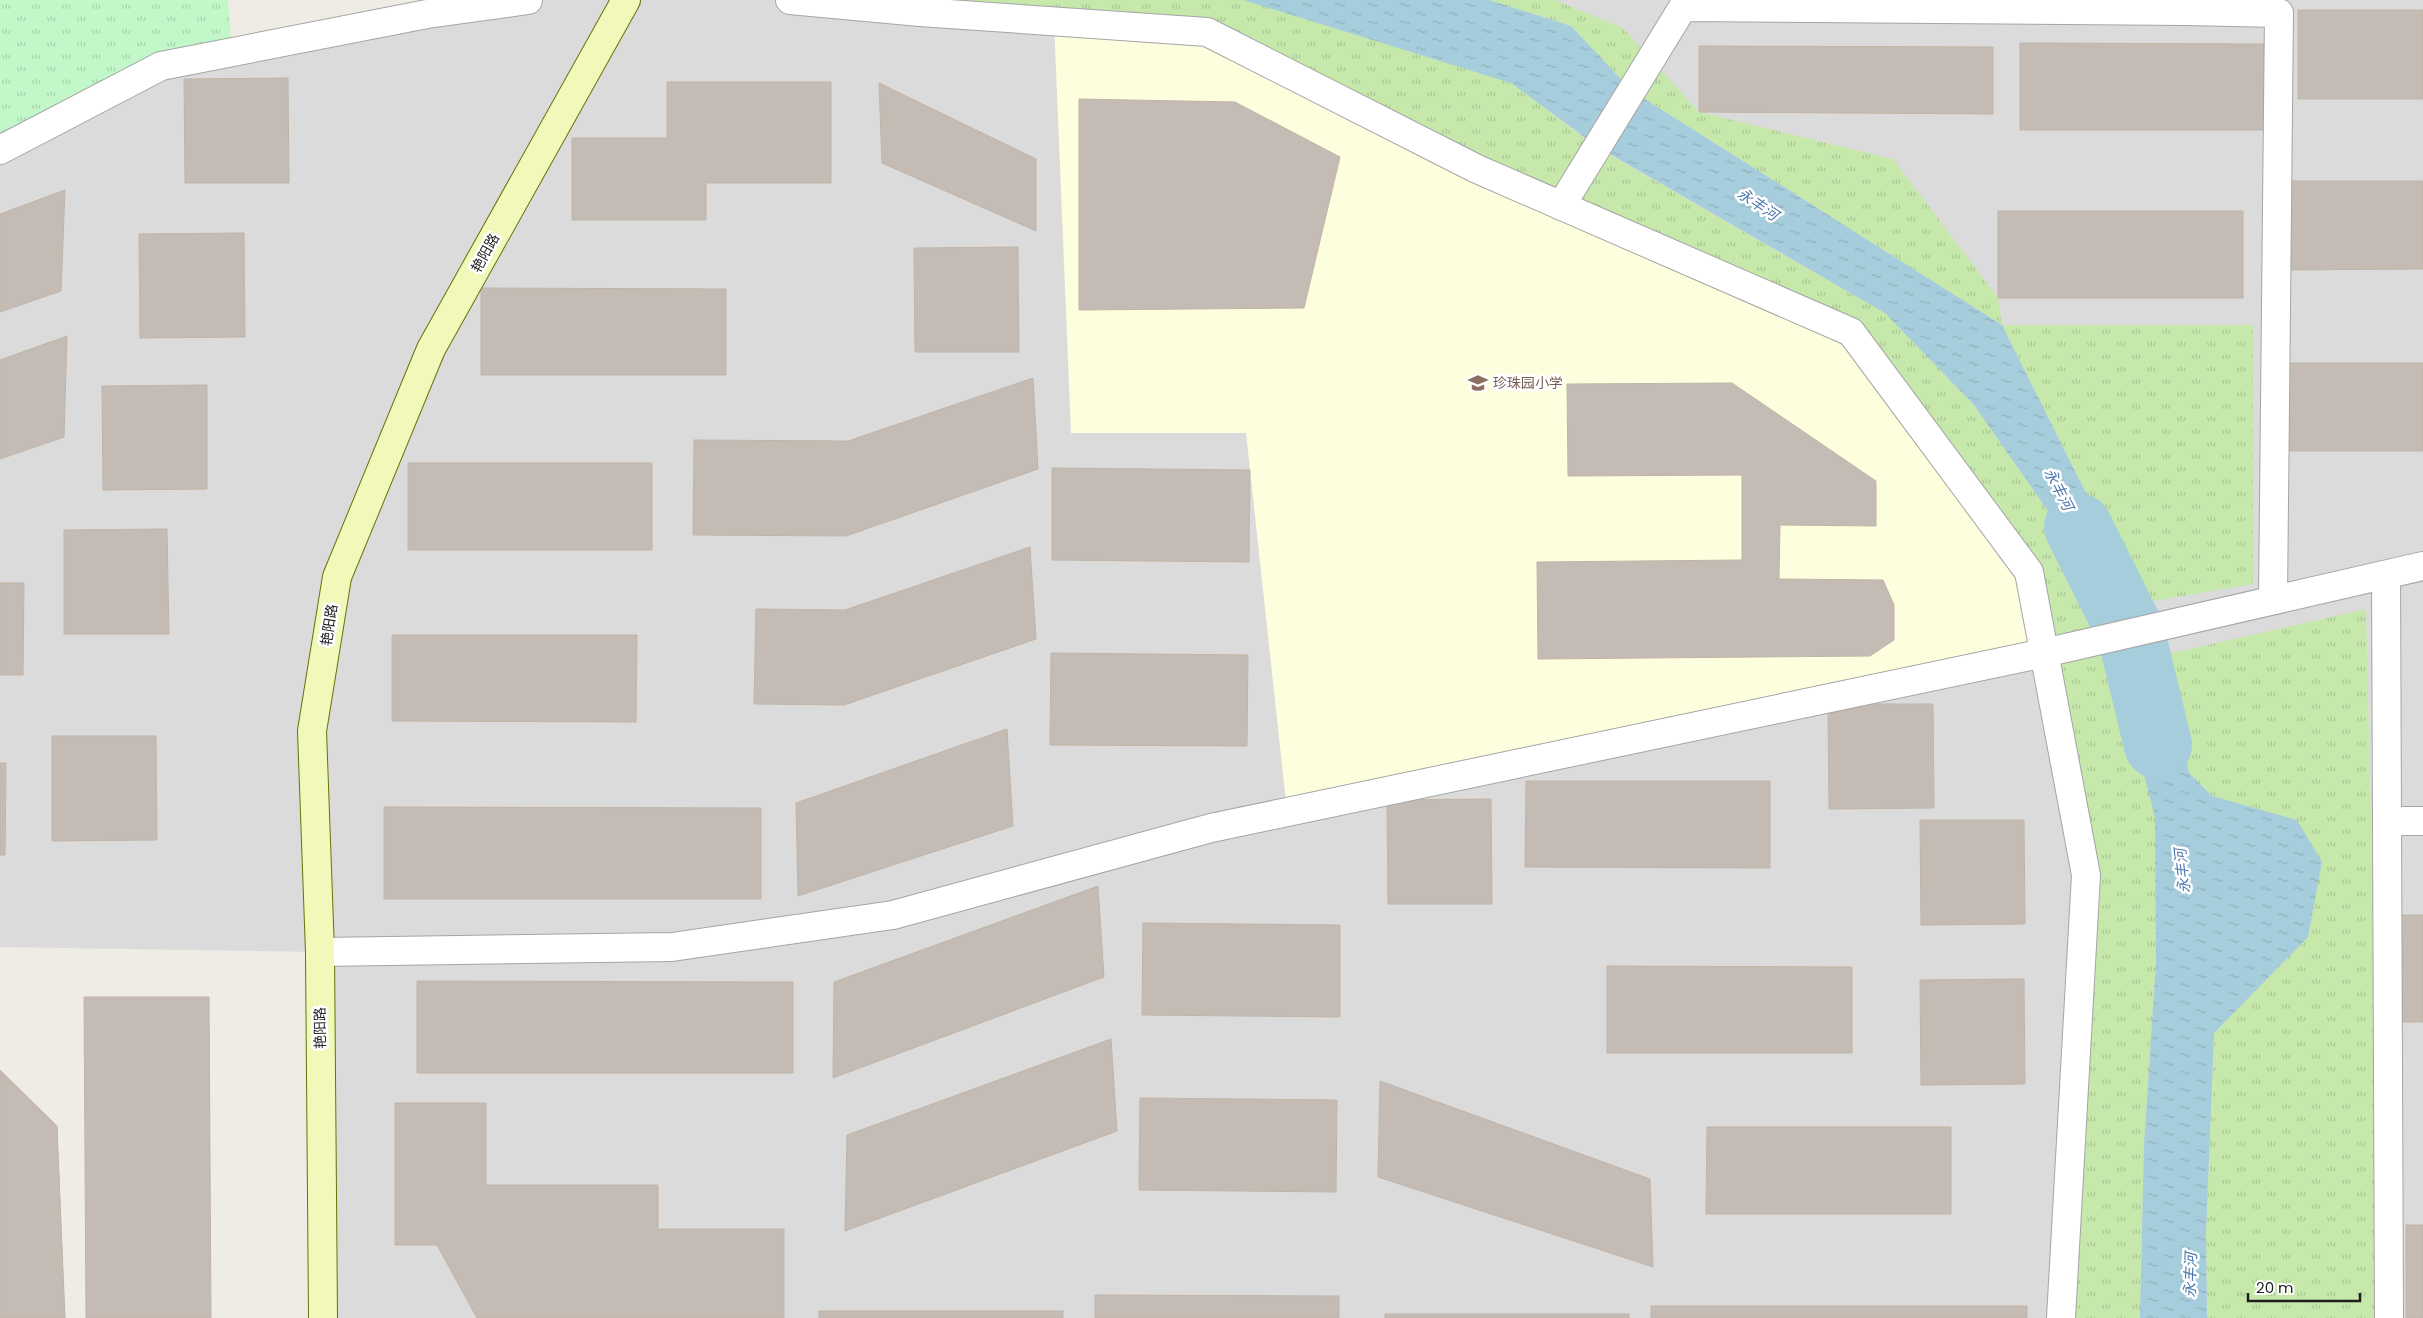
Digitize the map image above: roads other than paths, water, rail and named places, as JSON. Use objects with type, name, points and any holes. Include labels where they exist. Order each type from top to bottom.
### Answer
[{"type":"street","points":[[0,150],[161,66],[427,14],[528,0]]},
{"type":"street","name":"艳阳路","points":[[323,1318],[320,952],[312,731],[337,577],[431,349],[626,0]]},
{"type":"street","points":[[790,0],[920,12],[1207,32],[1477,169],[1850,332],[2029,572],[2086,875],[2062,1318]]},
{"type":"street","points":[[1561,206],[1632,91],[1677,4],[2278,6],[2273,600]]},
{"type":"street","points":[[320,952],[672,947],[893,915],[1211,828],[2044,653],[2423,566]]},
{"type":"street","points":[[2386,575],[2389,1318]]},
{"type":"street","points":[[2387,822],[2423,822]]},
{"type":"water","points":[[1243,0],[1489,0],[1571,26],[1632,91],[2002,325],[2141,603],[2090,618],[2053,518],[1974,405],[1885,313],[1598,147],[1511,83]]},
{"type":"water","points":[[2168,654],[2189,773],[2212,796],[2297,820],[2322,862],[2308,937],[2214,1033],[2206,1232],[2207,1318],[2140,1318],[2144,1145],[2156,963],[2155,817],[2113,656]]},
{"type":"waterway","name":"永丰河","points":[[2078,527],[2131,633],[2158,745]]},
{"type":"place","name":"珍珠园小学","points":[[1478,383]]}]
